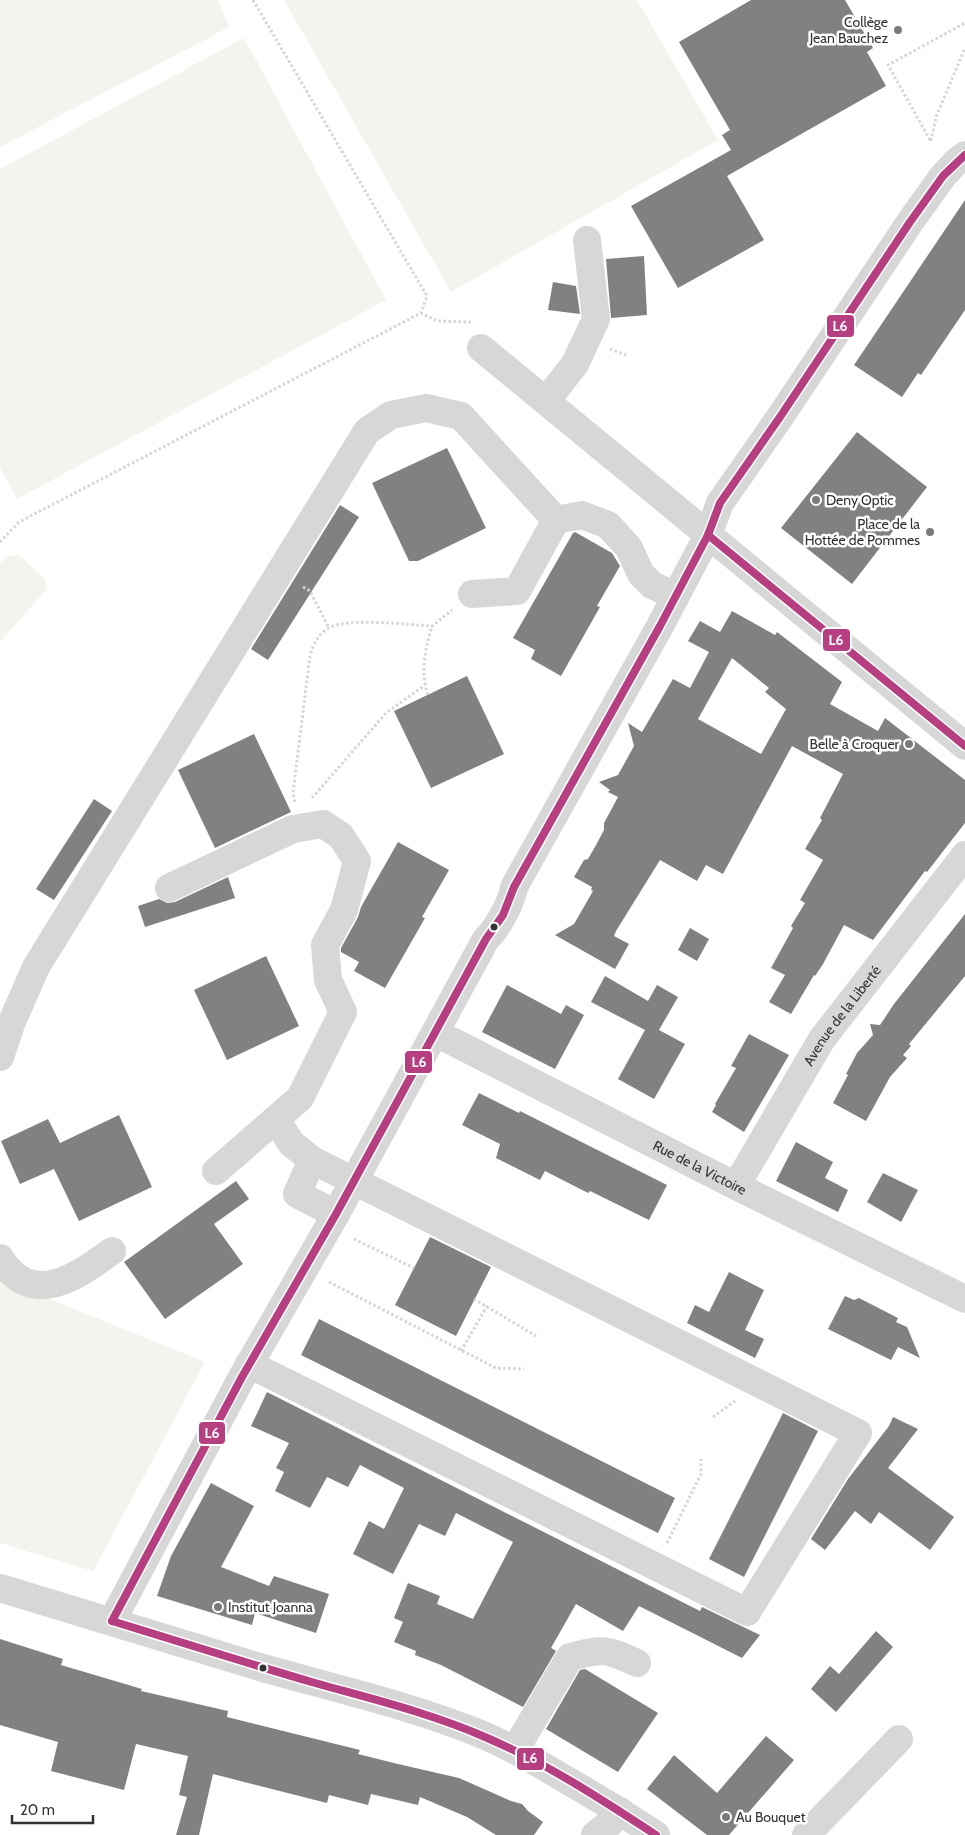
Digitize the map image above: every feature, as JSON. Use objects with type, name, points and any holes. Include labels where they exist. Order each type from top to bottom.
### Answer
[{"type":"street","points":[[112,1621],[249,1364],[332,1221],[486,939],[492,934],[513,896],[514,887],[708,535],[720,503],[780,417],[910,222],[943,176],[960,158]]},
{"type":"street","points":[[546,401],[575,364],[596,319],[587,240]]},
{"type":"street","points":[[481,348],[965,746]]},
{"type":"street","points":[[0,1057],[11,1024],[36,967],[367,431],[391,415],[426,408],[461,416],[556,520]]},
{"type":"street","points":[[556,520],[582,515],[608,525],[629,548],[641,574],[652,585],[675,596]]},
{"type":"street","points":[[472,594],[517,592],[556,520]]},
{"type":"street","points":[[169,888],[295,822],[323,824],[341,836],[357,861],[344,910],[325,945],[328,980],[343,1012],[300,1098],[216,1171]]},
{"type":"street","name":"Avenue de la Liberté","points":[[736,1186],[822,1039],[965,855]]},
{"type":"street","name":"Rue de la Victoire","points":[[436,1033],[736,1186],[965,1299]]},
{"type":"street","points":[[249,1364],[747,1612],[858,1433],[312,1160],[291,1143],[276,1119]]},
{"type":"street","points":[[312,1160],[297,1194],[332,1221]]},
{"type":"street","points":[[0,1258],[8,1271],[29,1284],[57,1284],[80,1274],[112,1252]]},
{"type":"street","points":[[0,1588],[445,1721],[515,1750],[620,1811],[656,1835]]},
{"type":"street","points":[[515,1750],[570,1657],[594,1650],[613,1652],[637,1663]]},
{"type":"street","points":[[806,1835],[899,1739]]},
{"type":"street","points":[[594,1835],[610,1823],[620,1811]]},
{"type":"path","points":[[0,542],[19,522],[421,313],[427,296],[253,0]]},
{"type":"path","points":[[960,158],[930,140],[888,65],[965,23]]},
{"type":"path","points":[[930,140],[936,117],[965,48]]},
{"type":"path","points":[[421,313],[437,321],[488,322],[481,348]]},
{"type":"path","points":[[280,571],[310,591],[329,628]]},
{"type":"path","points":[[428,695],[423,670],[425,650],[432,626],[472,594]]},
{"type":"path","points":[[295,822],[293,792],[310,656],[317,640],[329,628],[338,624],[432,626]]},
{"type":"path","points":[[295,822],[386,713],[425,685]]},
{"type":"path","points":[[332,1221],[414,1268]]},
{"type":"path","points":[[304,1269],[461,1352],[496,1368],[524,1369]]},
{"type":"path","points":[[474,1299],[536,1336]]},
{"type":"path","points":[[461,1352],[487,1306]]},
{"type":"path","points":[[656,1567],[701,1474],[701,1459]]},
{"type":"shaded area","points":[[0,0],[218,0],[229,27],[0,147]]},
{"type":"shaded area","points":[[284,0],[637,0],[718,140],[451,292]]},
{"type":"shaded area","points":[[244,38],[386,300],[17,499],[0,468],[0,169]]},
{"type":"shaded area","points":[[19,555],[45,579],[46,590],[0,642],[0,563],[6,557]]},
{"type":"shaded area","points":[[0,1279],[205,1362],[93,1571],[0,1543]]},
{"type":"building","points":[[751,0],[845,0],[873,48],[867,52],[886,86],[727,176],[764,240],[678,288],[631,206],[731,150],[722,135],[730,130],[679,42]]},
{"type":"building","points":[[965,200],[965,310],[921,375],[918,373],[902,397],[854,365]]},
{"type":"building","points":[[644,256],[647,315],[611,318],[606,259]]},
{"type":"building","points":[[553,282],[576,286],[580,314],[548,310]]},
{"type":"building","points":[[857,432],[927,487],[852,584],[781,528]]},
{"type":"building","points":[[447,448],[486,528],[418,561],[409,561],[372,483]]},
{"type":"building","points":[[340,505],[359,517],[268,660],[251,649]]},
{"type":"building","points":[[575,532],[612,553],[620,566],[597,606],[600,607],[561,676],[531,659],[535,650],[513,638]]},
{"type":"building","points":[[732,611],[775,635],[777,632],[842,682],[830,704],[878,731],[885,718],[965,780],[965,823],[927,872],[925,871],[873,940],[844,925],[823,964],[814,975],[791,1014],[769,1002],[785,975],[771,968],[793,928],[791,926],[805,903],[800,900],[823,860],[805,849],[822,820],[820,818],[843,774],[792,746],[723,874],[706,865],[697,881],[660,860],[616,931],[614,936],[629,944],[615,969],[555,935],[574,924],[593,891],[591,890],[592,887],[574,877],[596,845],[604,830],[604,823],[618,797],[608,792],[610,790],[599,782],[618,775],[634,746],[628,723],[642,732],[673,679],[690,688],[709,652],[688,641],[700,621],[720,632]],"holes":[[[732,658],[769,688],[765,692],[786,709],[761,754],[698,719]]]},
{"type":"building","points":[[467,676],[504,754],[431,788],[394,711]]},
{"type":"building","points":[[254,734],[291,812],[215,848],[178,770]]},
{"type":"building","points":[[94,799],[112,811],[54,900],[36,889]]},
{"type":"building","points":[[398,842],[449,870],[422,917],[425,918],[385,988],[354,971],[359,962],[341,952],[341,948],[358,917],[361,907]]},
{"type":"building","points":[[228,877],[235,898],[145,927],[138,906],[159,899],[167,903],[175,902]]},
{"type":"building","points":[[965,914],[965,976],[909,1044],[911,1046],[903,1055],[907,1058],[890,1077],[866,1121],[833,1103],[857,1053],[873,1035],[870,1024],[880,1025],[894,1004]]},
{"type":"building","points":[[690,928],[709,939],[697,961],[678,950]]},
{"type":"building","points":[[266,956],[299,1026],[227,1060],[194,990]]},
{"type":"building","points":[[605,976],[648,1001],[657,985],[678,997],[659,1030],[685,1044],[654,1099],[618,1079],[645,1030],[591,1002]]},
{"type":"building","points":[[507,985],[561,1014],[566,1005],[584,1015],[555,1069],[482,1032]]},
{"type":"building","points":[[749,1034],[789,1055],[744,1132],[712,1112],[736,1068],[731,1066]]},
{"type":"building","points":[[479,1093],[519,1113],[520,1111],[667,1185],[649,1220],[590,1191],[588,1193],[545,1171],[540,1180],[496,1158],[500,1144],[462,1125]]},
{"type":"building","points":[[119,1115],[152,1187],[79,1221],[54,1169],[20,1184],[1,1141],[48,1119],[60,1143]]},
{"type":"building","points":[[796,1142],[833,1162],[825,1178],[848,1190],[838,1212],[776,1181]]},
{"type":"building","points":[[883,1173],[918,1190],[901,1222],[867,1202]]},
{"type":"building","points":[[236,1181],[249,1199],[214,1224],[243,1264],[165,1319],[124,1262]]},
{"type":"building","points":[[430,1237],[491,1267],[456,1336],[395,1305]]},
{"type":"building","points":[[729,1272],[764,1290],[745,1330],[764,1339],[755,1358],[687,1323],[695,1305],[709,1312]]},
{"type":"building","points":[[845,1296],[854,1300],[859,1298],[898,1318],[896,1322],[907,1327],[920,1358],[898,1347],[891,1360],[828,1329]]},
{"type":"building","points":[[319,1319],[675,1498],[658,1533],[301,1355]]},
{"type":"building","points":[[267,1392],[700,1611],[702,1607],[760,1635],[742,1658],[639,1606],[623,1631],[576,1604],[551,1648],[556,1651],[523,1707],[441,1665],[415,1655],[416,1651],[394,1642],[403,1622],[394,1618],[408,1583],[440,1596],[437,1604],[473,1619],[513,1542],[456,1513],[445,1536],[419,1524],[393,1574],[353,1554],[369,1521],[384,1529],[404,1488],[360,1465],[348,1487],[327,1477],[310,1508],[275,1491],[284,1472],[276,1468],[289,1443],[251,1426]]},
{"type":"building","points":[[783,1413],[818,1431],[744,1577],[709,1559]]},
{"type":"building","points":[[893,1417],[918,1429],[888,1468],[954,1517],[930,1550],[879,1512],[871,1524],[855,1511],[825,1550],[811,1539],[848,1479],[889,1426]]},
{"type":"building","points":[[211,1483],[254,1506],[221,1567],[269,1586],[274,1576],[329,1594],[316,1633],[255,1613],[252,1625],[157,1596],[171,1556]]},
{"type":"building","points":[[876,1631],[893,1647],[836,1712],[811,1689],[830,1666],[839,1674]]},
{"type":"building","points":[[0,1639],[63,1659],[61,1665],[142,1689],[141,1691],[228,1711],[227,1717],[360,1750],[358,1754],[459,1778],[522,1804],[543,1822],[534,1835],[496,1835],[467,1817],[420,1797],[418,1805],[371,1794],[368,1805],[329,1795],[327,1803],[213,1774],[199,1835],[176,1835],[187,1797],[179,1795],[188,1756],[136,1744],[124,1790],[51,1771],[58,1742],[0,1725]]},
{"type":"building","points":[[585,1669],[658,1713],[618,1772],[546,1729],[580,1670]]},
{"type":"building","points":[[766,1736],[794,1760],[729,1835],[707,1835],[647,1789],[674,1755],[717,1793]]},
{"type":"transit line","name":"L6","points":[[112,1621],[242,1377],[336,1214],[486,939],[503,915],[514,887],[660,626],[708,535],[720,503],[780,417],[910,222],[943,176],[965,155]]},
{"type":"transit line","name":"L6","points":[[708,535],[965,746]]},
{"type":"transit line","name":"L6","points":[[112,1621],[401,1707],[464,1728],[530,1758],[594,1795],[656,1835]]},
{"type":"place","name":"Collège Jean Bauchez","points":[[898,30]]},
{"type":"place","name":"Deny Optic","points":[[816,500]]},
{"type":"place","name":"Place de la Hottée de Pommes","points":[[930,532]]},
{"type":"place","name":"Belle à Croquer","points":[[909,744]]},
{"type":"place","name":"Institut Joanna","points":[[218,1607]]},
{"type":"place","name":"Au Bouquet","points":[[726,1817]]}]
